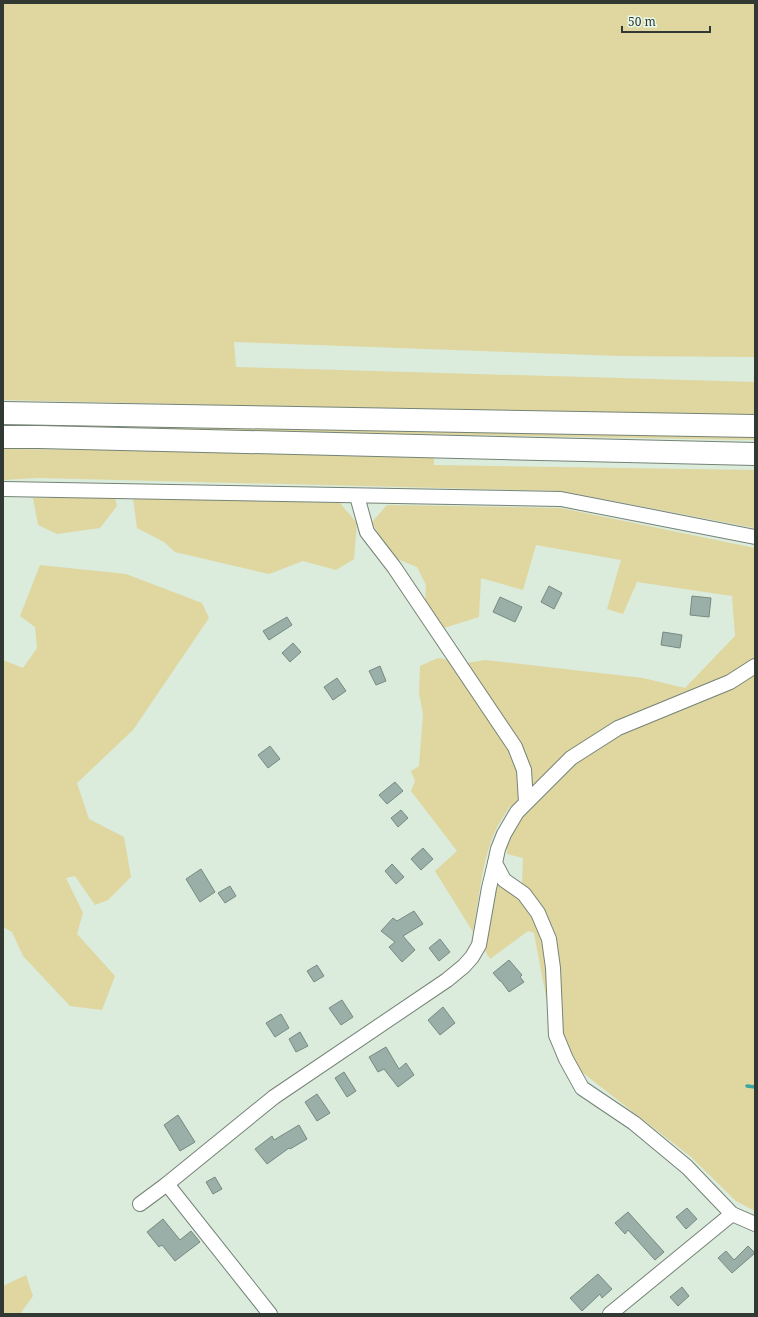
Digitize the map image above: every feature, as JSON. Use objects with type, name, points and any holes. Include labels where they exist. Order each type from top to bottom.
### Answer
[{"type":"main road","points":[[3,413],[755,426]]},
{"type":"main road","points":[[3,437],[755,454]]},
{"type":"street","points":[[3,489],[560,499],[755,537]]},
{"type":"street","points":[[357,496],[367,532],[394,567],[515,747],[524,770],[526,802]]},
{"type":"street","points":[[140,1204],[167,1184],[274,1097],[447,980],[464,966],[472,957],[479,944],[498,848],[504,834],[516,812],[571,758],[618,728],[730,682],[755,666]]},
{"type":"street","points":[[495,863],[504,880],[524,894],[538,913],[549,939],[554,968],[556,1034],[566,1059],[582,1088],[634,1123],[688,1167],[732,1214],[755,1224]]},
{"type":"street","points":[[167,1184],[270,1314]]},
{"type":"street","points":[[610,1314],[732,1214]]},
{"type":"shaded area","points":[[3,3],[755,3],[755,357],[621,356],[234,342],[236,367],[755,382],[755,418],[3,400]]},
{"type":"shaded area","points":[[3,419],[755,432],[755,440],[3,427]]},
{"type":"shaded area","points":[[3,449],[434,453],[434,465],[755,470],[755,528],[561,491],[39,478],[3,480]]},
{"type":"shaded area","points":[[115,497],[117,506],[100,528],[57,534],[38,525],[33,498]]},
{"type":"shaded area","points":[[133,498],[340,503],[357,523],[354,559],[336,570],[303,561],[269,574],[175,552],[164,542],[137,528]]},
{"type":"shaded area","points":[[387,505],[561,508],[755,548],[755,1211],[736,1201],[691,1157],[574,1066],[560,1035],[542,907],[522,883],[523,858],[507,854],[507,837],[522,811],[510,806],[497,827],[492,839],[484,865],[473,932],[435,871],[457,851],[411,791],[415,781],[411,771],[419,766],[423,714],[419,693],[420,666],[438,658],[467,663],[485,660],[643,678],[685,688],[735,636],[732,596],[637,582],[623,614],[607,609],[621,560],[536,545],[523,590],[481,578],[479,617],[444,628],[425,604],[426,585],[417,567],[390,556],[372,522]]},
{"type":"shaded area","points":[[40,565],[126,574],[202,603],[209,618],[133,730],[77,783],[89,819],[124,837],[131,877],[108,900],[95,905],[75,876],[66,878],[83,913],[77,934],[115,976],[102,1010],[70,1006],[23,956],[12,932],[3,927],[3,660],[23,668],[37,648],[35,627],[20,616]]},
{"type":"shaded area","points":[[494,884],[502,884],[524,901],[547,940],[552,1029],[534,933],[528,931],[490,959],[482,946]]},
{"type":"shaded area","points":[[26,1275],[33,1296],[20,1314],[3,1314],[3,1286]]},
{"type":"building","points":[[549,586],[562,593],[554,609],[541,602]]},
{"type":"building","points":[[692,596],[711,598],[709,617],[690,615]]},
{"type":"building","points":[[500,597],[522,607],[515,622],[493,612]]},
{"type":"building","points":[[287,617],[292,625],[269,640],[263,631]]},
{"type":"building","points":[[663,632],[682,635],[680,648],[661,645]]},
{"type":"building","points":[[293,643],[301,652],[290,662],[282,653]]},
{"type":"building","points":[[380,666],[386,681],[376,685],[369,671]]},
{"type":"building","points":[[337,678],[346,691],[333,700],[324,687]]},
{"type":"building","points":[[270,746],[280,759],[268,768],[258,755]]},
{"type":"building","points":[[395,782],[403,791],[387,804],[379,795]]},
{"type":"building","points":[[401,810],[408,818],[398,827],[391,818]]},
{"type":"building","points":[[423,848],[433,859],[421,870],[411,859]]},
{"type":"building","points":[[392,864],[404,877],[396,884],[385,871]]},
{"type":"building","points":[[201,869],[215,892],[200,902],[186,879]]},
{"type":"building","points":[[230,886],[236,896],[225,903],[218,893]]},
{"type":"building","points":[[414,911],[423,924],[403,936],[415,950],[402,962],[389,947],[395,942],[381,931],[393,918],[397,921]]},
{"type":"building","points":[[440,939],[450,952],[439,961],[429,948]]},
{"type":"building","points":[[509,960],[522,975],[520,977],[524,982],[509,992],[493,973]]},
{"type":"building","points":[[317,965],[324,976],[314,982],[307,971]]},
{"type":"building","points":[[342,1000],[353,1017],[341,1025],[329,1008]]},
{"type":"building","points":[[443,1007],[455,1023],[440,1035],[428,1020]]},
{"type":"building","points":[[281,1014],[289,1028],[275,1037],[266,1023]]},
{"type":"building","points":[[300,1032],[308,1046],[296,1052],[289,1039]]},
{"type":"building","points":[[386,1047],[399,1069],[406,1063],[414,1075],[398,1087],[384,1069],[378,1072],[369,1057]]},
{"type":"building","points":[[344,1072],[356,1091],[347,1097],[335,1078]]},
{"type":"building","points":[[317,1094],[330,1113],[317,1121],[305,1102]]},
{"type":"building","points":[[178,1115],[195,1142],[180,1151],[164,1125]]},
{"type":"building","points":[[299,1125],[307,1139],[290,1149],[289,1148],[267,1164],[255,1149],[272,1136],[274,1140]]},
{"type":"building","points":[[215,1177],[222,1189],[213,1194],[206,1182]]},
{"type":"building","points":[[687,1208],[697,1219],[686,1229],[676,1217]]},
{"type":"building","points":[[628,1212],[664,1252],[655,1260],[628,1230],[625,1234],[615,1223]]},
{"type":"building","points":[[163,1219],[180,1240],[191,1231],[200,1242],[175,1261],[162,1245],[159,1247],[147,1232]]},
{"type":"building","points":[[748,1246],[755,1253],[732,1273],[718,1258],[726,1251],[734,1260]]},
{"type":"building","points":[[598,1274],[612,1289],[602,1298],[600,1294],[582,1311],[570,1298]]},
{"type":"building","points":[[682,1287],[689,1296],[678,1306],[670,1297]]},
{"type":"waterway","points":[[747,1086],[755,1087]]}]
